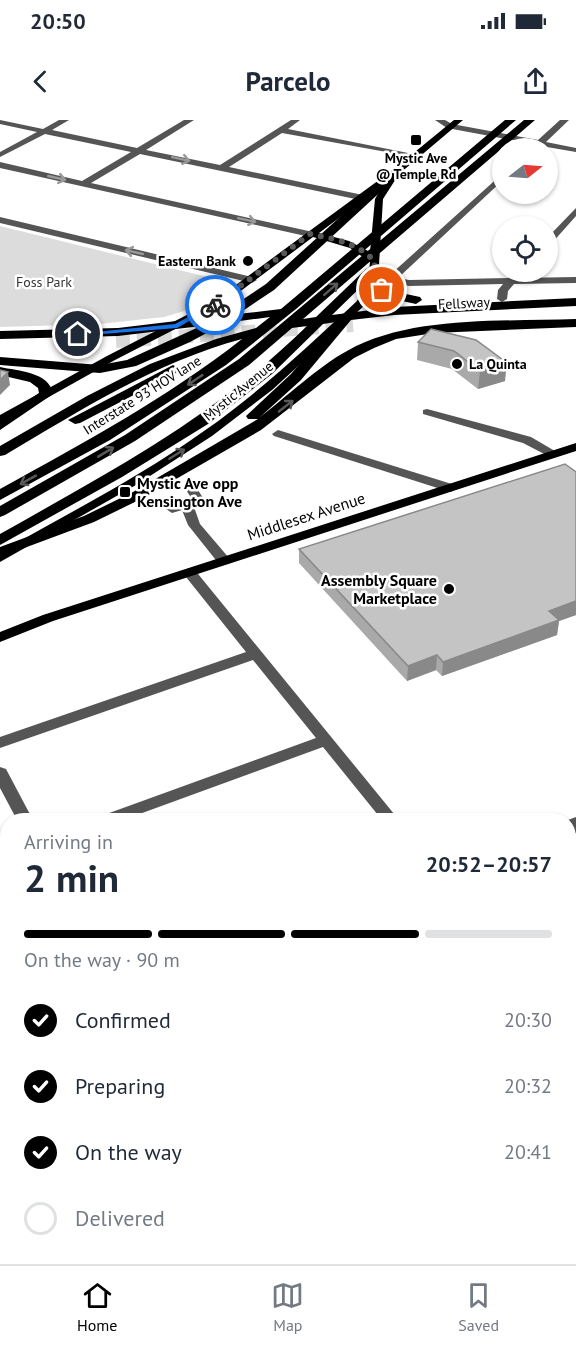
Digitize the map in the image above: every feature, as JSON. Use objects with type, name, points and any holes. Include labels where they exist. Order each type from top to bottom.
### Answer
[{"type":"highway","name":"Interstate 93 HOV lane","points":[[0,495],[114,432],[221,362],[292,306],[496,126],[511,120]]},
{"type":"highway","points":[[0,512],[130,438],[219,380],[287,327],[530,120]]},
{"type":"highway","points":[[0,481],[153,394],[252,323],[496,126]]},
{"type":"highway","points":[[0,362],[89,370],[131,363],[219,321],[270,287],[397,171]]},
{"type":"highway","points":[[0,540],[194,426],[245,389],[400,243],[420,213]]},
{"type":"highway","points":[[373,280],[387,293],[416,300]]},
{"type":"highway","name":"Fellsway","points":[[0,335],[98,333],[177,326],[361,303],[416,300],[576,300]]},
{"type":"highway","points":[[0,450],[103,392],[167,360],[247,334],[350,320],[576,300]]},
{"type":"highway","name":"Fellsway","points":[[350,320],[576,315]]},
{"type":"highway","points":[[164,480],[221,441],[274,399],[350,320]]},
{"type":"highway","points":[[0,450],[101,408],[252,323]]},
{"type":"highway","points":[[0,552],[89,519],[164,480],[256,427],[349,355],[380,340],[406,333],[443,328],[576,323]]},
{"type":"highway","points":[[0,345],[116,341]]},
{"type":"highway","points":[[167,360],[189,358],[224,366],[252,379],[259,385],[261,393]]},
{"type":"highway","points":[[0,371],[40,381],[45,386],[46,394],[0,426]]},
{"type":"main road","name":"Mystic Avenue","points":[[0,420],[111,358],[208,310],[252,280],[310,234],[397,171],[459,120]]},
{"type":"main road","name":"Mystic Avenue","points":[[0,558],[186,449],[261,393],[350,320],[369,292],[373,280],[380,199],[384,188],[397,171]]},
{"type":"main road","points":[[310,234],[357,248],[375,262]]},
{"type":"main road","name":"Middlesex Avenue","points":[[0,637],[48,618],[576,447]]},
{"type":"main road","name":"Middlesex Avenue","points":[[0,627],[48,618]]},
{"type":"street","points":[[0,155],[65,120]]},
{"type":"street","points":[[83,184],[190,120]]},
{"type":"street","points":[[222,168],[296,120]]},
{"type":"street","points":[[439,120],[450,126],[502,138]]},
{"type":"street","points":[[546,138],[565,120]]},
{"type":"street","points":[[0,122],[360,197]]},
{"type":"street","points":[[280,130],[414,155]]},
{"type":"street","points":[[558,148],[576,150]]},
{"type":"street","points":[[0,165],[310,234]]},
{"type":"street","points":[[492,186],[394,276],[394,281],[492,281]]},
{"type":"street","points":[[558,231],[576,211]]},
{"type":"street","points":[[0,220],[252,280]]},
{"type":"street","points":[[558,280],[576,280]]},
{"type":"street","points":[[502,299],[502,292],[510,282]]},
{"type":"street","points":[[427,412],[527,440],[554,454]]},
{"type":"street","points":[[278,434],[451,488]]},
{"type":"street","points":[[172,509],[199,501],[192,490]]},
{"type":"street","points":[[187,505],[194,525],[224,561]]},
{"type":"street","points":[[189,572],[385,813]]},
{"type":"street","points":[[0,743],[255,654]]},
{"type":"street","points":[[126,813],[326,740]]},
{"type":"street","points":[[0,774],[21,813]]},
{"type":"green space","name":"Foss Park","points":[[0,226],[224,281],[184,311],[164,317],[100,324],[0,327]]},
{"type":"building","points":[[431,329],[476,340],[507,363],[480,371],[454,351],[418,342]]},
{"type":"building","points":[[0,370],[8,372],[0,380]]},
{"type":"building","name":"Assembly Square Marketplace","points":[[565,464],[576,472],[576,601],[549,611],[559,620],[443,662],[437,655],[408,666],[299,549]]},
{"type":"tunnel","points":[[116,341],[353,325]]},
{"type":"way so far","points":[[215,305],[252,280],[310,234],[351,244],[363,251],[375,262],[373,280],[382,290]]},
{"type":"place","name":"Mystic Ave @ Temple Rd","points":[[416,140]]},
{"type":"place","name":"Eastern Bank","points":[[248,261]]},
{"type":"place","name":"La Quinta","points":[[457,364]]},
{"type":"place","name":"Mystic Ave opp Kensington Ave","points":[[125,492]]},
{"type":"place","name":"Assembly Square Marketplace","points":[[449,589]]},
{"type":"route","points":[[78,334],[177,326],[215,305]]}]
